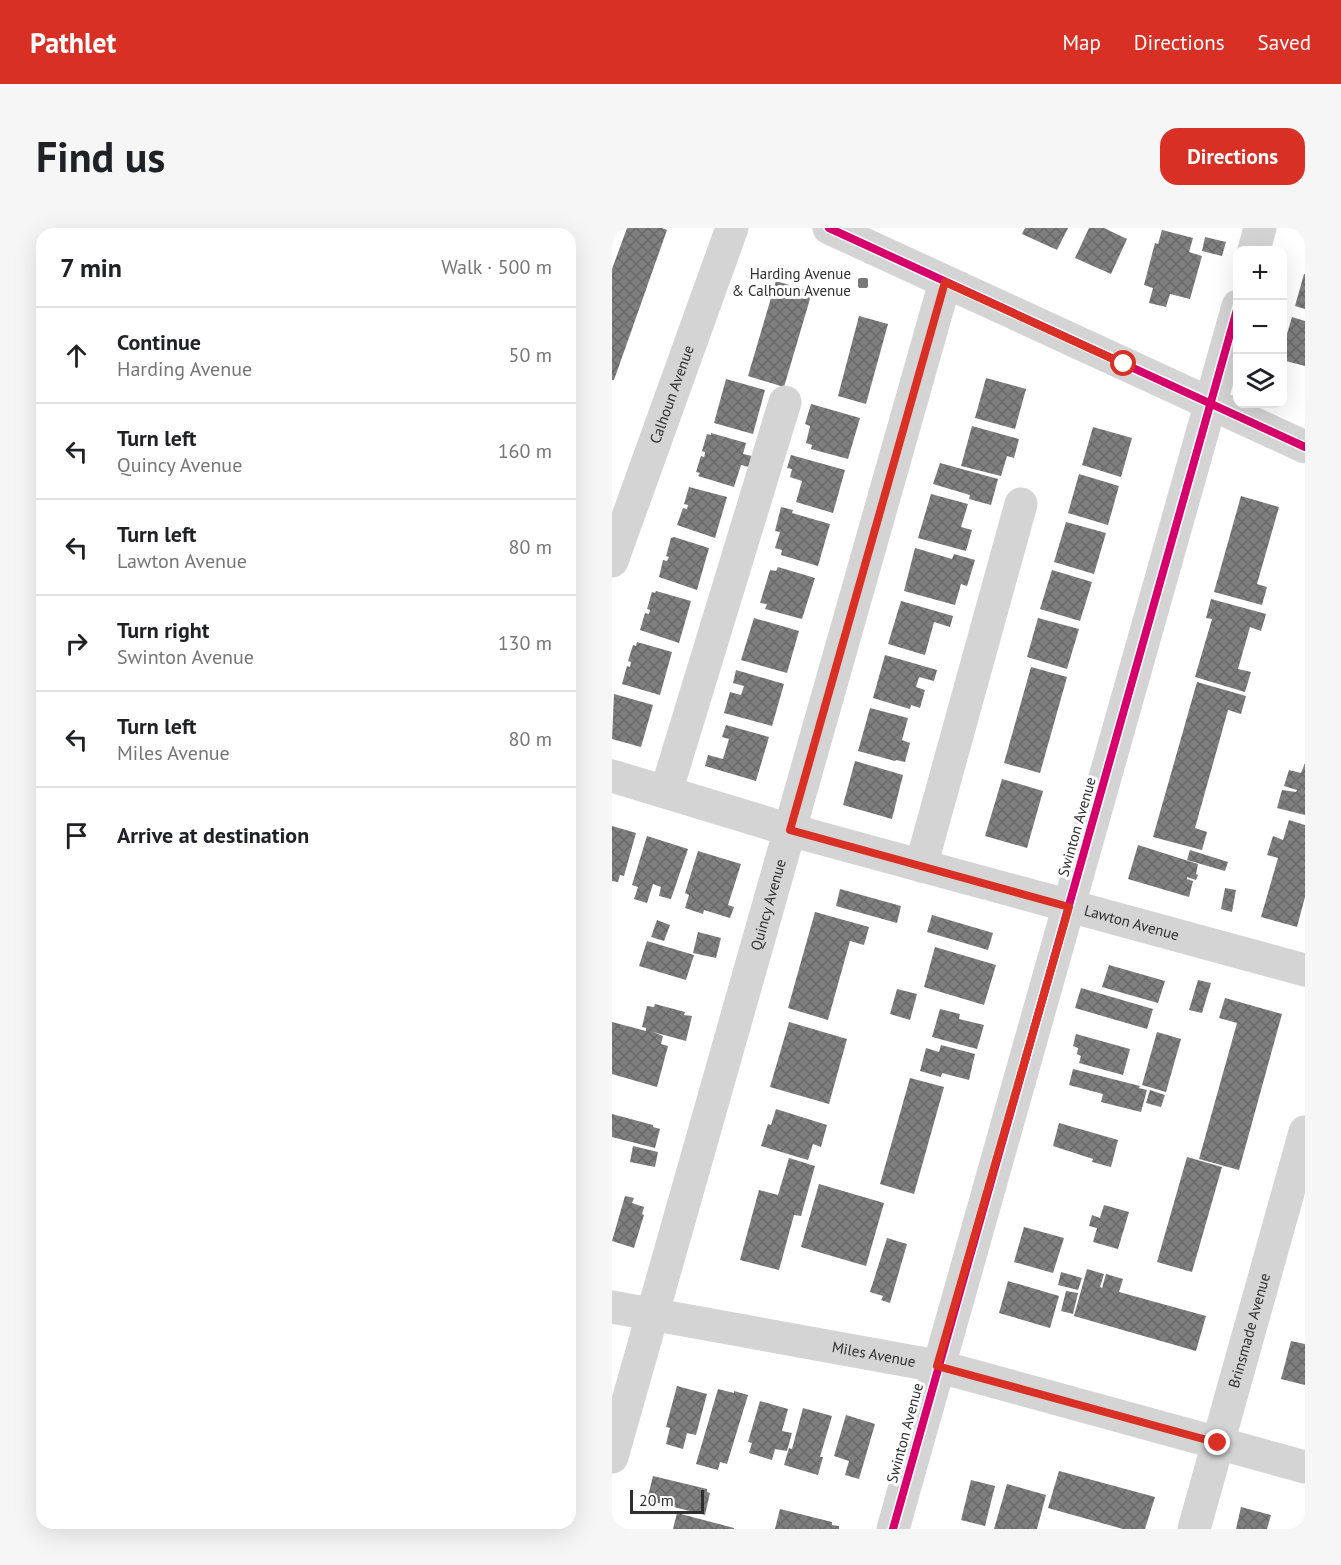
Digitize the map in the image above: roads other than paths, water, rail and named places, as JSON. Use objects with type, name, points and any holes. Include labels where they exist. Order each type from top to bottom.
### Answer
[{"type":"street","name":"Calhoun Avenue","points":[[612,561],[732,228]]},
{"type":"street","points":[[829,228],[1305,447]]},
{"type":"street","points":[[1255,246],[1260,228]]},
{"type":"street","name":"Quincy Avenue","points":[[612,1456],[945,282]]},
{"type":"street","name":"Swinton Avenue","points":[[893,1529],[937,1366],[1233,323]]},
{"type":"street","points":[[666,792],[785,402]]},
{"type":"street","points":[[921,866],[1021,504]]},
{"type":"street","name":"Lawton Avenue","points":[[612,776],[790,830],[1305,970]]},
{"type":"street","name":"Brinsmade Avenue","points":[[1194,1529],[1305,1132]]},
{"type":"street","name":"Miles Avenue","points":[[612,1307],[937,1366],[1305,1467]]},
{"type":"place","name":"Harding Avenue & Calhoun Avenue","points":[[863,283]]}]
